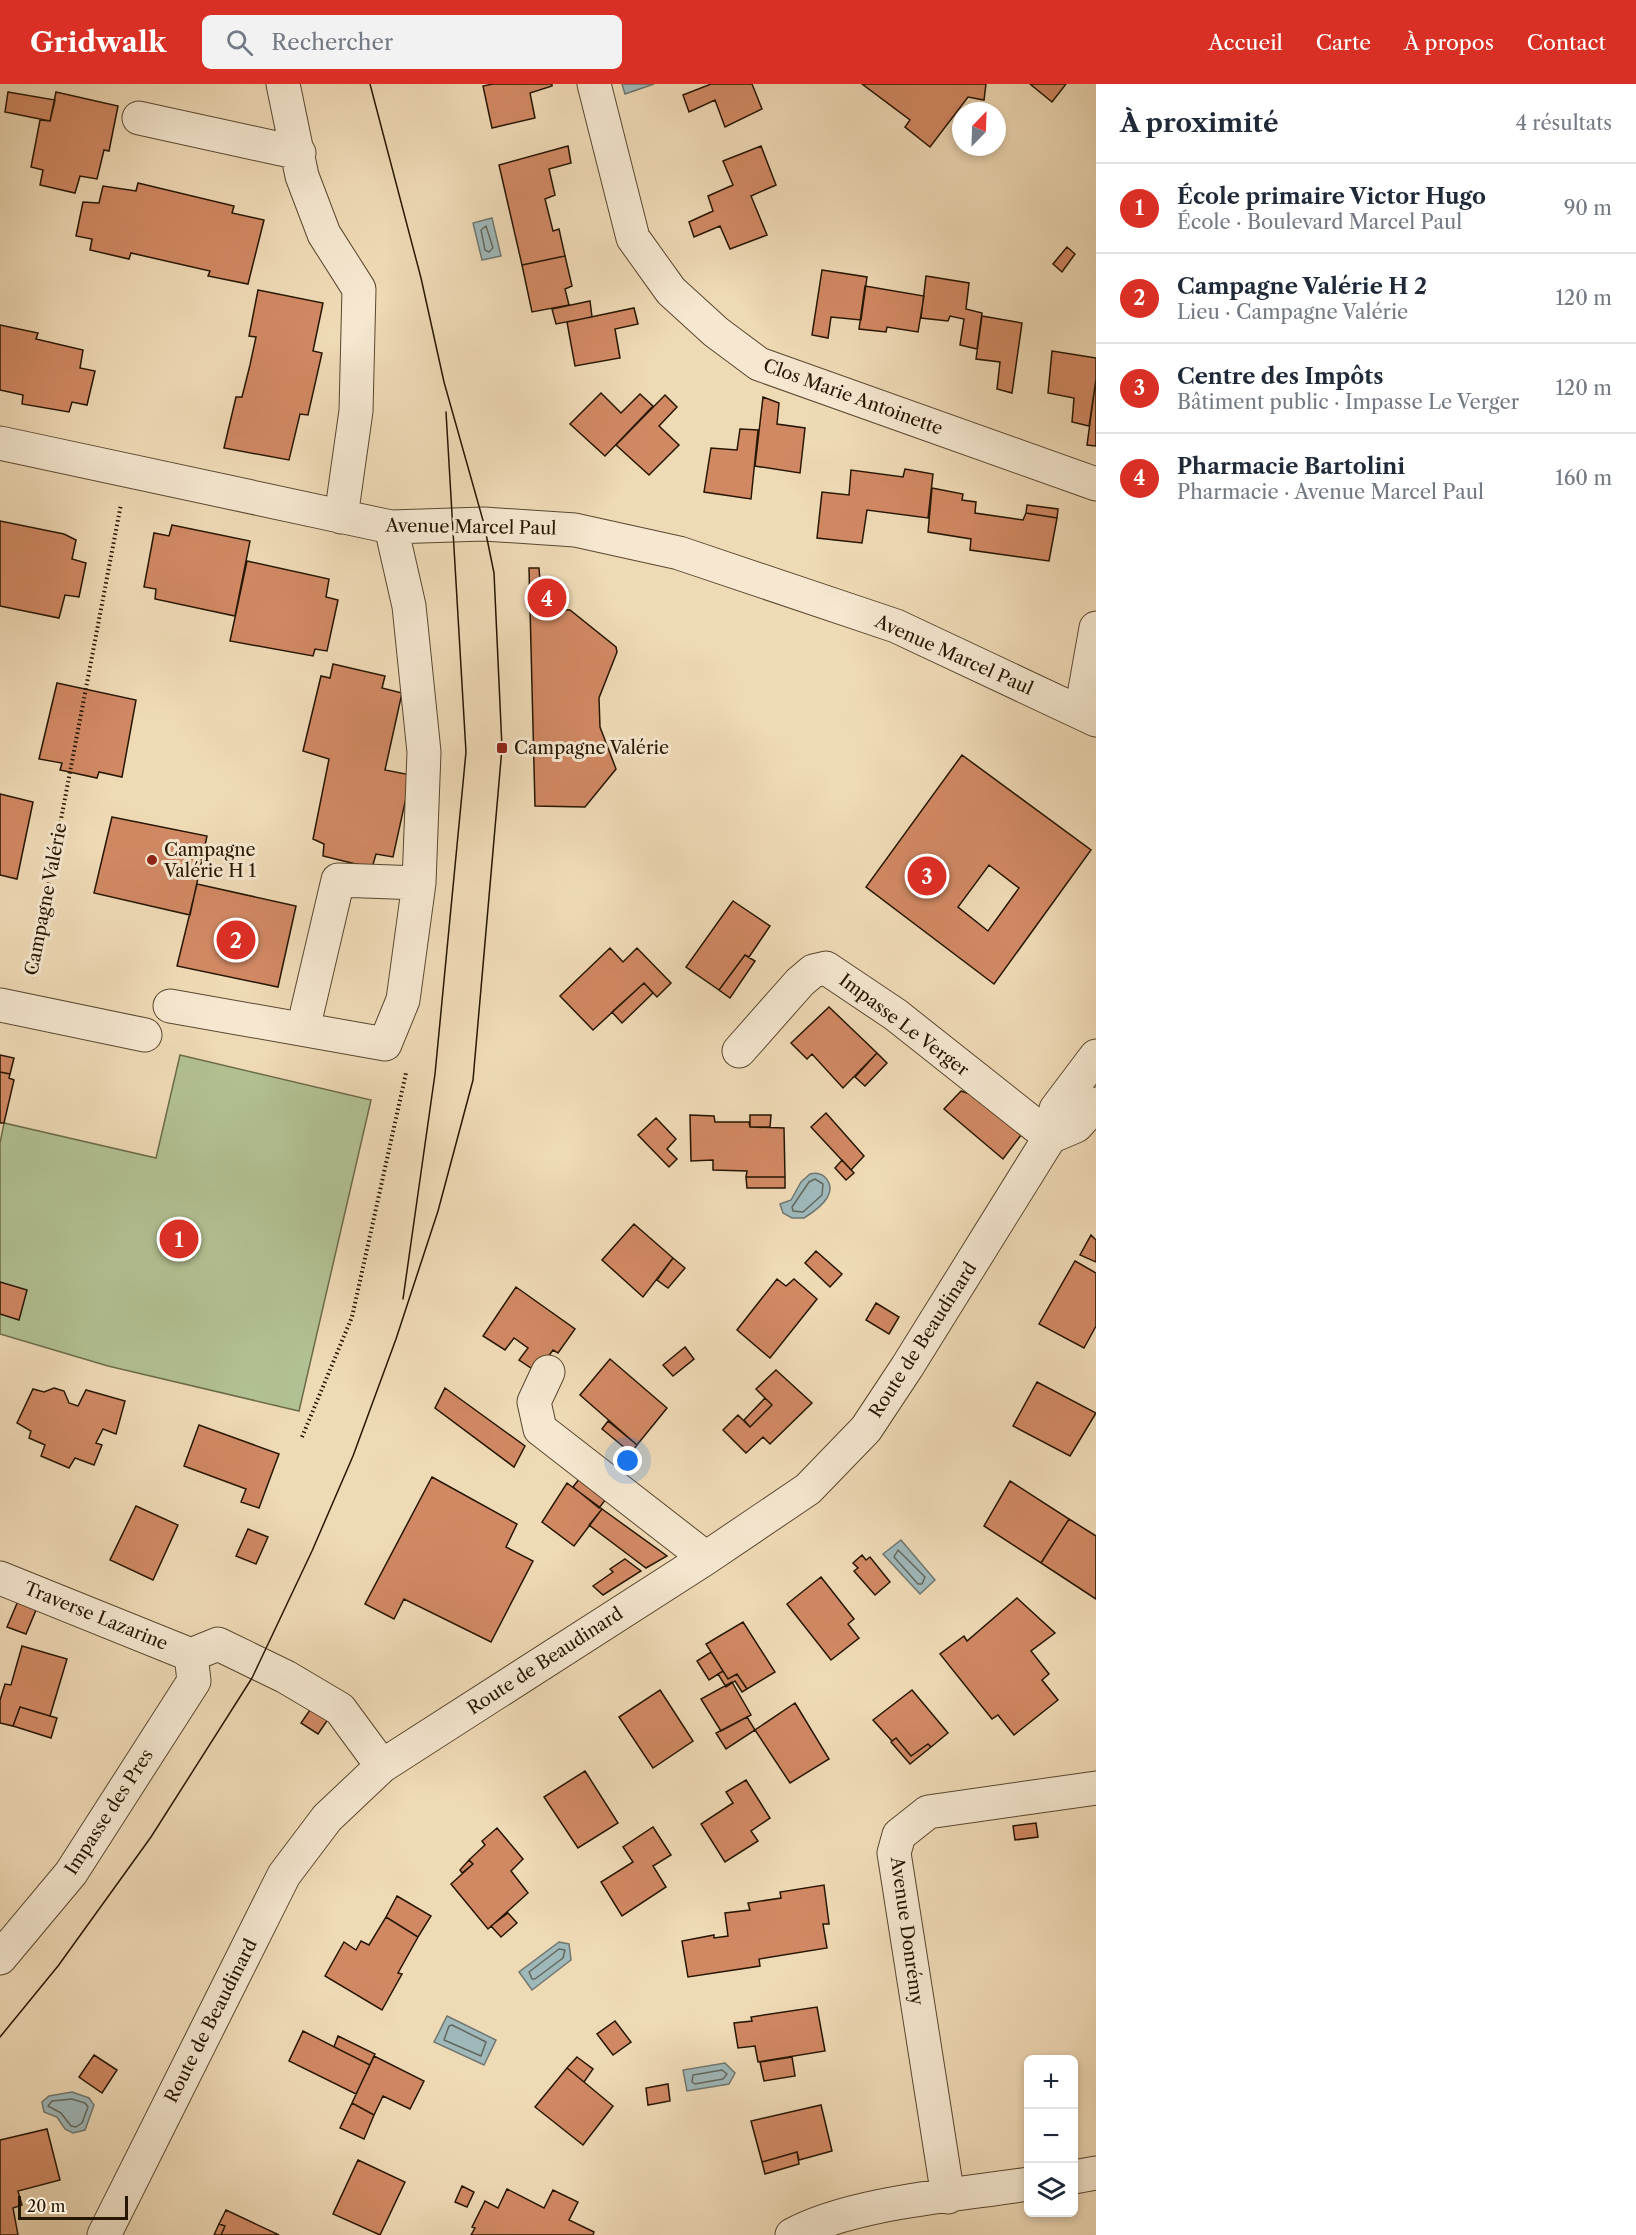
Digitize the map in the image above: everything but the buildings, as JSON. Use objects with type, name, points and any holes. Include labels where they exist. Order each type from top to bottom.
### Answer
[{"type":"street","points":[[283,84],[302,176],[324,234],[358,289],[356,411],[341,517]]},
{"type":"street","name":"Clos Marie Antoinette","points":[[594,84],[633,238],[671,291],[716,332],[759,364],[1096,484]]},
{"type":"street","points":[[138,118],[298,153]]},
{"type":"street","name":"Avenue Marcel Paul","points":[[0,443],[391,527],[484,524],[575,530],[679,553],[896,626],[1089,716]]},
{"type":"street","points":[[170,1006],[385,1044],[403,1000],[419,883],[424,752],[409,606],[391,527]]},
{"type":"street","points":[[1089,716],[1096,628]]},
{"type":"street","points":[[303,1029],[338,880],[419,883]]},
{"type":"street","name":"Impasse Le Verger","points":[[739,1051],[800,982],[813,971],[826,968],[896,1015],[1050,1137]]},
{"type":"street","points":[[12,1008],[145,1035]]},
{"type":"street","name":"Route de Beaudinard","points":[[104,2235],[284,1875],[327,1818],[382,1766],[706,1558],[808,1489],[866,1429],[908,1367],[1050,1137],[1056,1109],[1096,1056]]},
{"type":"street","points":[[1050,1137],[1076,1126],[1096,1104]]},
{"type":"street","points":[[548,1372],[534,1402],[540,1429],[706,1558]]},
{"type":"street","name":"Traverse Lazarine","points":[[0,1578],[191,1655]]},
{"type":"street","points":[[191,1655],[219,1644],[286,1677],[340,1709],[382,1766]]},
{"type":"street","name":"Impasse des Pres","points":[[0,1958],[71,1873],[194,1681],[191,1655]]},
{"type":"street","name":"Avenue Donrémy","points":[[948,2197],[894,1853],[898,1834],[928,1812],[1096,1788]]},
{"type":"street","points":[[1078,2175],[1096,2173]]},
{"type":"street","points":[[792,2235],[810,2225],[874,2208],[1024,2185]]},
{"type":"path","name":"Campagne Valérie","points":[[12,1008],[128,471]]},
{"type":"path","points":[[302,1437],[352,1317],[406,1073],[406,1062]]},
{"type":"green space","points":[[180,1055],[371,1100],[299,1411],[108,1366],[0,1334],[0,1143],[4,1123],[156,1158]]},
{"type":"water","points":[[622,84],[654,84],[625,94]]},
{"type":"water","points":[[492,218],[501,256],[482,260],[473,223]]},
{"type":"water","points":[[810,1174],[820,1174],[827,1180],[830,1188],[827,1198],[804,1218],[792,1218],[783,1213],[780,1204],[791,1200],[801,1182]]},
{"type":"water","points":[[901,1540],[935,1580],[920,1594],[883,1554]]},
{"type":"water","points":[[559,1942],[569,1944],[571,1960],[532,1990],[519,1972]]},
{"type":"water","points":[[447,2016],[496,2040],[484,2065],[434,2042]]},
{"type":"water","points":[[725,2063],[735,2073],[729,2084],[687,2091],[683,2070]]},
{"type":"water","points":[[72,2092],[89,2098],[94,2105],[85,2130],[73,2133],[65,2129],[57,2117],[44,2112],[42,2102],[49,2096]]},
{"type":"tram line","points":[[0,2037],[58,1966],[151,1837],[252,1678],[312,1551],[353,1456],[396,1339],[438,1211],[473,1080],[502,748],[494,573],[484,524],[444,382],[421,278],[370,84]]},
{"type":"tram line","points":[[403,1299],[435,1074],[466,752],[446,412]]},
{"type":"place","name":"Pharmacie Bartolini","points":[[547,598]]},
{"type":"place","name":"Campagne Valérie","points":[[502,748]]},
{"type":"place","name":"Campagne Valérie H 1","points":[[152,860]]},
{"type":"place","name":"Centre des Impôts","points":[[927,876]]},
{"type":"place","name":"Campagne Valérie H 2","points":[[236,940]]},
{"type":"place","name":"École primaire Victor Hugo","points":[[179,1239]]}]
